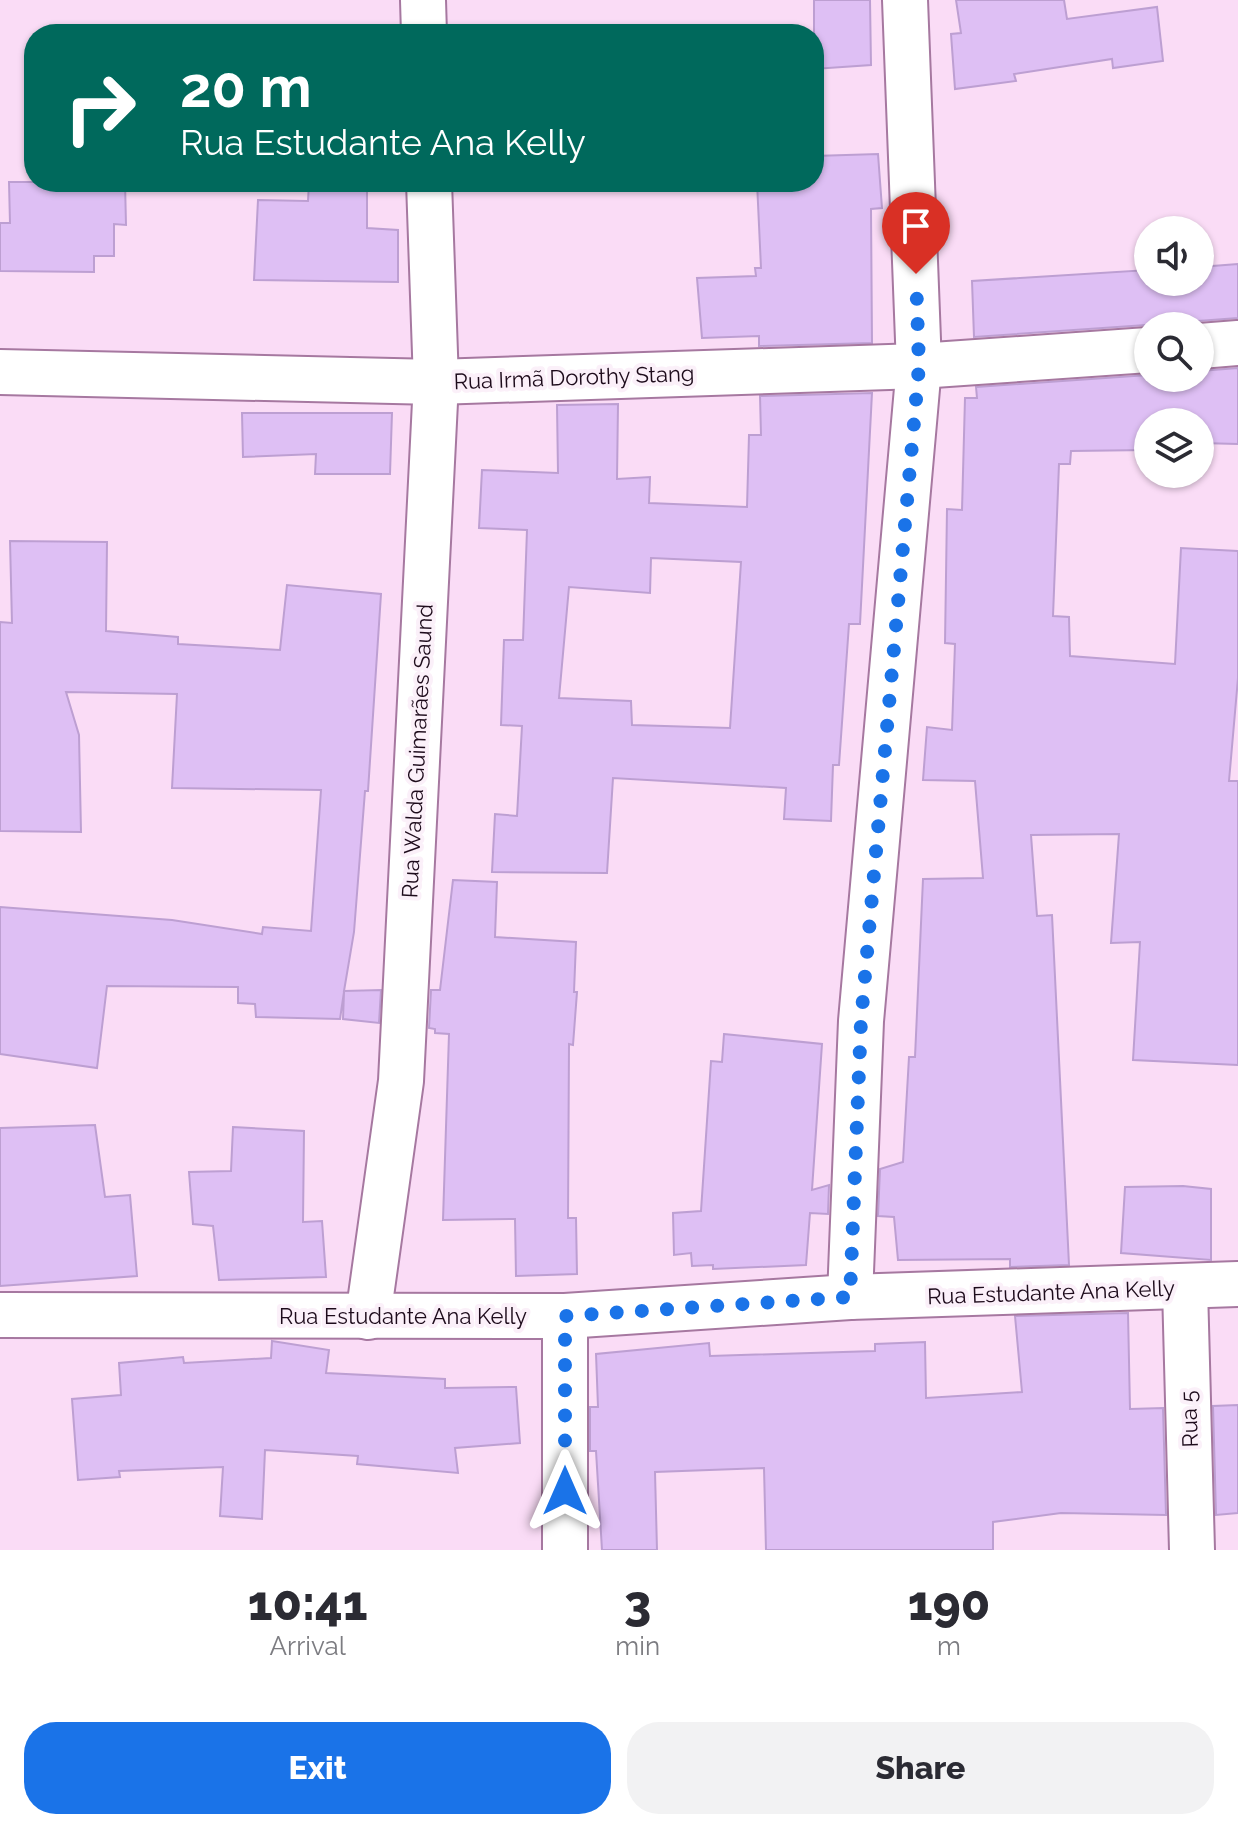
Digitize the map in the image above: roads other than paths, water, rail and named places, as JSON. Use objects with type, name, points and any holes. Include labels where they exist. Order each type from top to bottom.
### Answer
[{"type":"street","points":[[423,0],[424,24]]},
{"type":"street","points":[[850,1297],[861,1021],[919,366],[905,0]]},
{"type":"street","name":"Rua Walda Guimarães Saund","points":[[368,1317],[401,1081],[436,382],[429,192]]},
{"type":"street","points":[[1214,345],[1238,343]]},
{"type":"street","name":"Rua Irmã Dorothy Stang","points":[[0,372],[436,382],[919,366],[1134,351]]},
{"type":"street","name":"Rua Estudante Ana Kelly","points":[[0,1315],[565,1316],[850,1297],[1238,1284]]},
{"type":"street","name":"Rua 5","points":[[1185,1288],[1192,1550]]},
{"type":"street","points":[[565,1316],[565,1550]]}]
